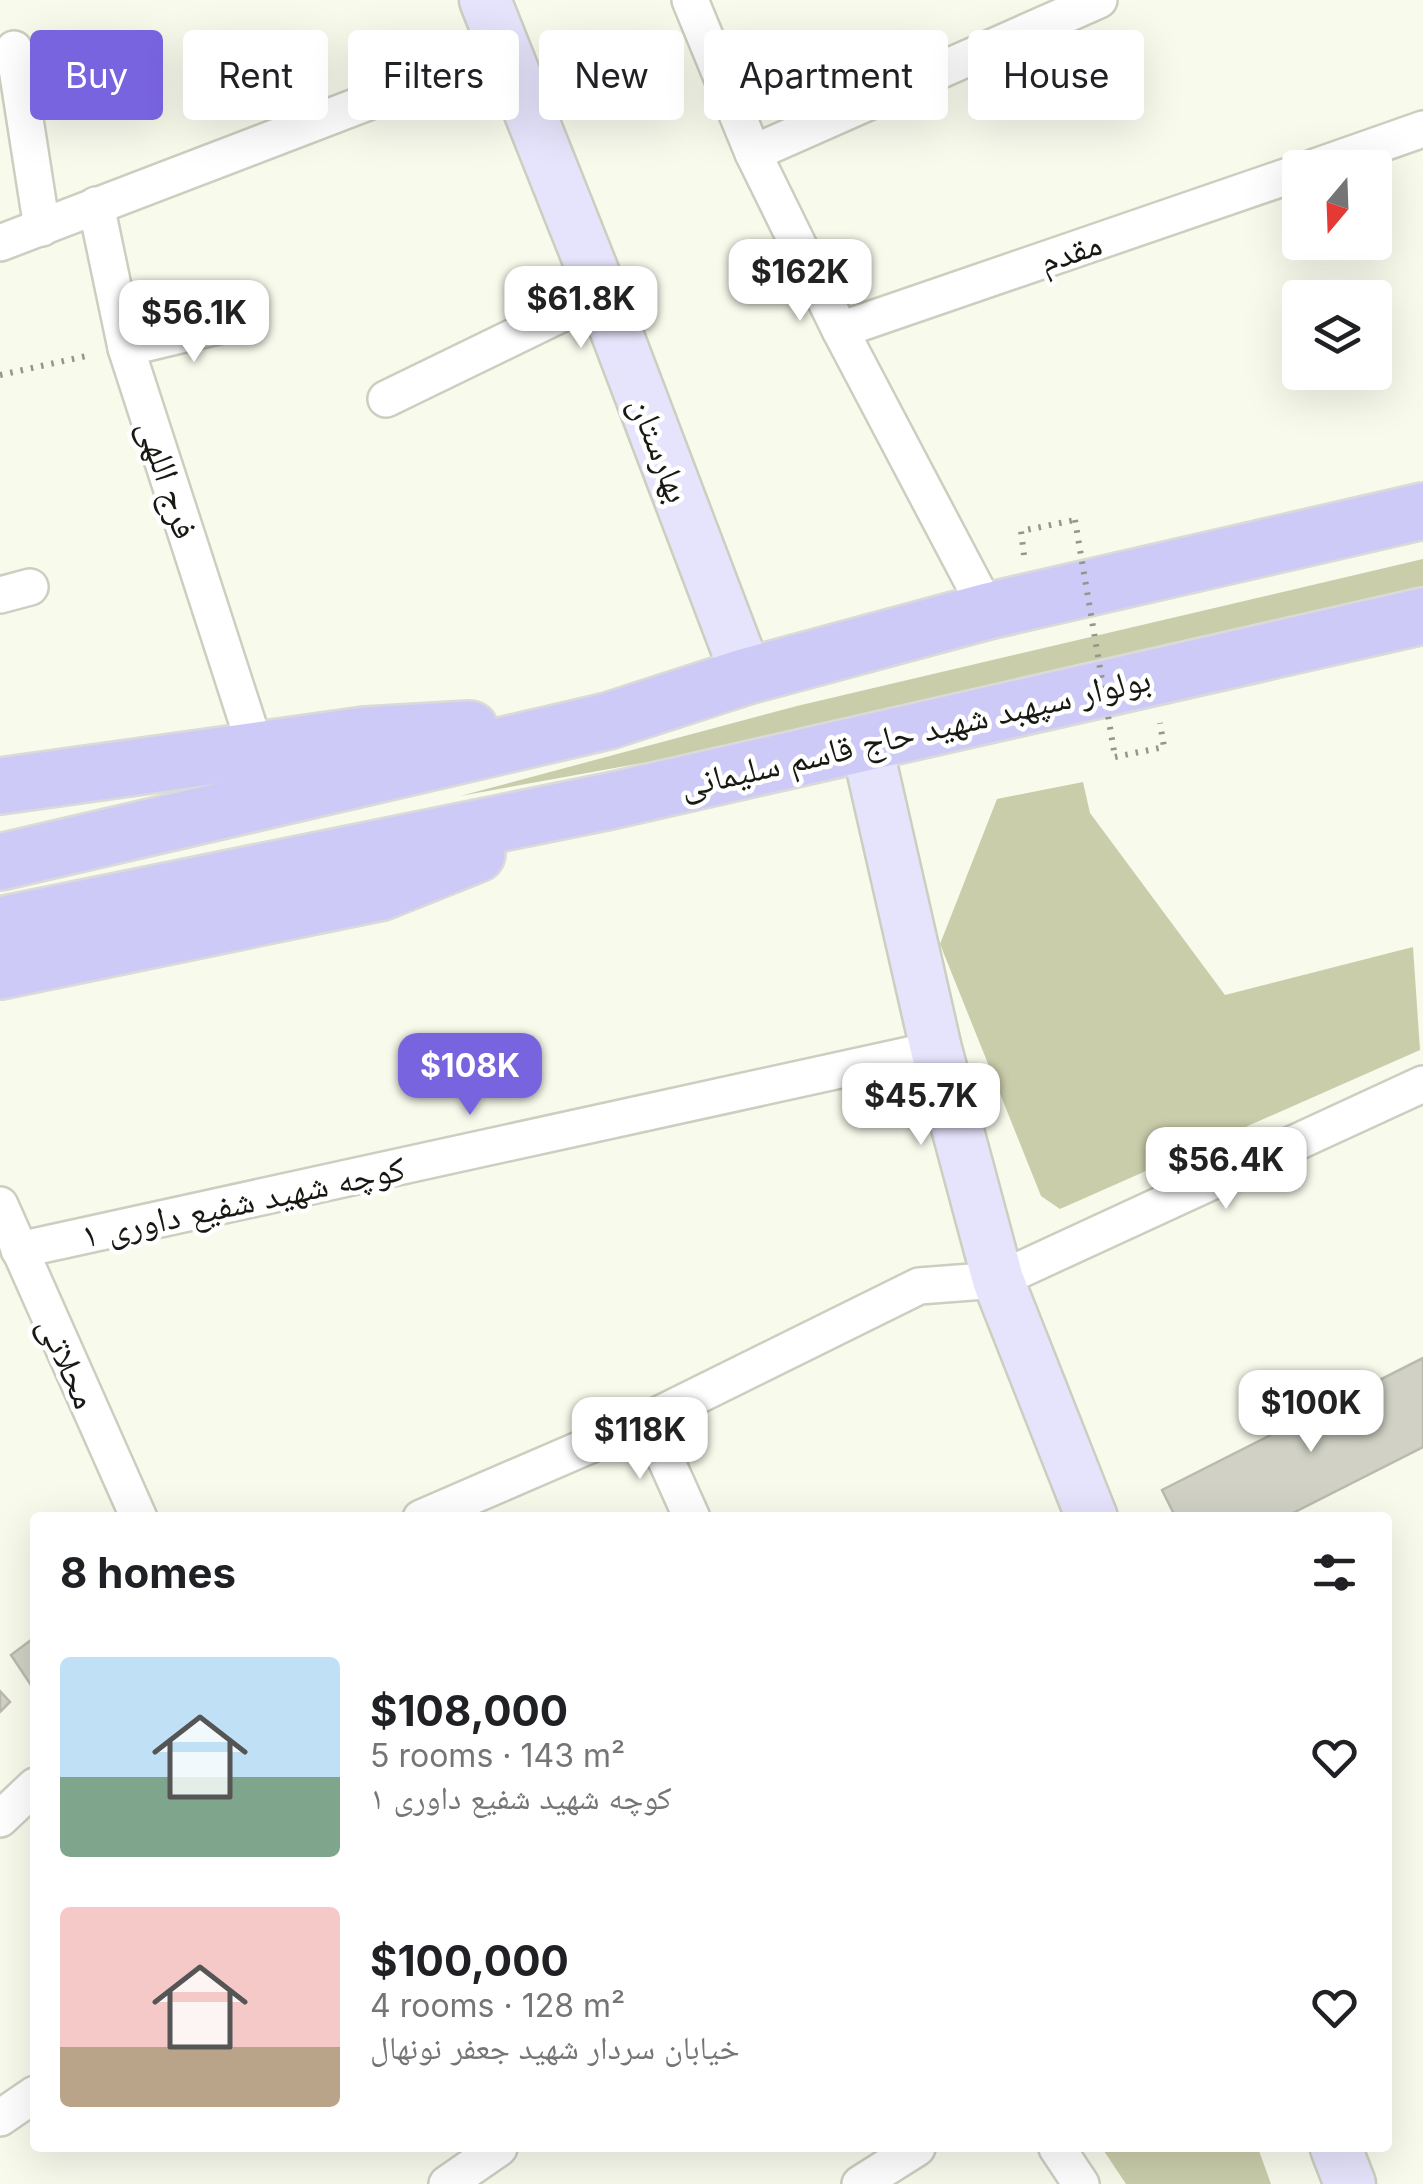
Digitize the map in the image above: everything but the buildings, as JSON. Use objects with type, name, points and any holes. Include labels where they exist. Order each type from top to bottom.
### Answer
[{"type":"main road","name":"بهارستان","points":[[485,0],[496,30]]},
{"type":"main road","name":"بهارستان","points":[[519,87],[747,676]]},
{"type":"main road","points":[[0,862],[608,722],[747,676],[988,611],[1423,512]]},
{"type":"main road","name":"بولوار سپهبد شهید حاج قاسم سلیمانی","points":[[0,925],[610,801],[1423,616]]},
{"type":"main road","points":[[0,786],[365,734],[608,722]]},
{"type":"main road","points":[[866,742],[936,1049],[998,1280],[1090,1512]]},
{"type":"main road","points":[[0,971],[382,892],[610,801]]},
{"type":"main road","points":[[1338,2152],[1350,2184]]},
{"type":"street","points":[[690,0],[753,154],[840,330],[988,611]]},
{"type":"street","points":[[753,154],[1099,0]]},
{"type":"street","points":[[14,49],[42,228]]},
{"type":"street","points":[[0,243],[348,109]]},
{"type":"street","points":[[1363,150],[1423,129]]},
{"type":"street","name":"مقدم","points":[[840,330],[1282,178]]},
{"type":"street","name":"فرج اللهی","points":[[96,205],[126,348],[256,749]]},
{"type":"street","points":[[386,398],[602,294]]},
{"type":"street","points":[[126,348],[247,319]]},
{"type":"street","name":"کوچه شهید شفیع داوری ۱","points":[[18,1250],[936,1049]]},
{"type":"street","points":[[442,1512],[648,1420],[919,1286],[998,1280],[1418,1098]]},
{"type":"street","name":"محلاتی","points":[[0,1205],[137,1512]]},
{"type":"street","points":[[648,1420],[689,1512]]},
{"type":"street","points":[[0,1819],[30,1791]]},
{"type":"street","points":[[0,2118],[30,2097]]},
{"type":"street","points":[[860,2184],[911,2152]]},
{"type":"street","points":[[1060,2152],[1082,2184]]},
{"type":"street","points":[[447,2184],[495,2159]]},
{"type":"path","points":[[0,374],[126,348]]},
{"type":"path","points":[[1020,530],[1075,520],[1115,757],[1164,747]]},
{"type":"green space","points":[[1423,559],[1423,593],[808,733],[460,796],[797,706]]},
{"type":"green space","points":[[1083,782],[1090,813],[1225,995],[1413,947],[1420,1050],[1060,1209],[1041,1196],[940,944],[997,799]]},
{"type":"green space","points":[[1105,2152],[1259,2152],[1271,2184],[1126,2184]]}]
